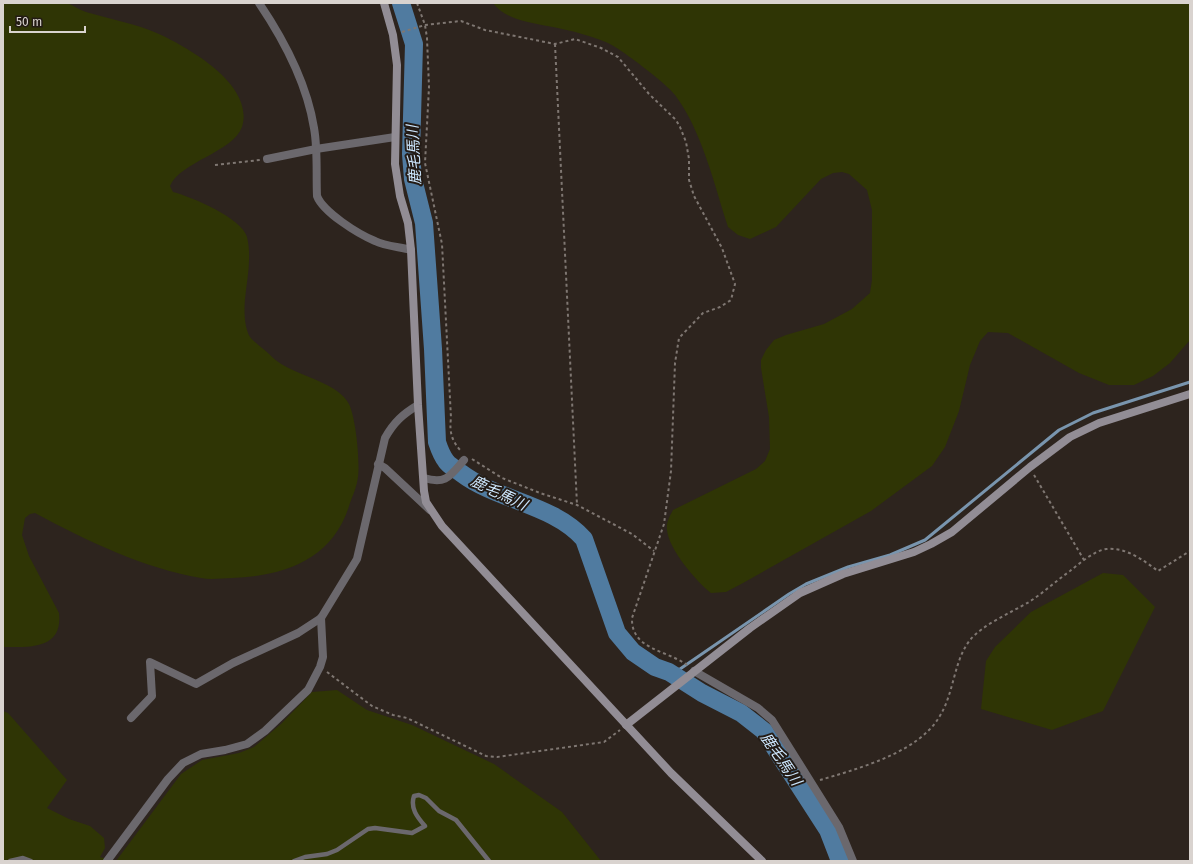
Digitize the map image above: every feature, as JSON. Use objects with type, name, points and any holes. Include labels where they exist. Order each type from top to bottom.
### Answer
[{"type":"street","points":[[259,3],[294,64],[306,94],[314,128],[317,196],[320,203],[358,232],[376,242],[411,250]]},
{"type":"street","points":[[384,3],[393,34],[397,65],[395,164],[400,196],[408,223],[411,250],[418,405],[426,502],[442,526],[626,725],[671,773],[762,861]]},
{"type":"street","points":[[267,159],[316,149],[395,137]]},
{"type":"street","points":[[626,725],[673,687],[690,670],[800,593],[844,574],[914,552],[952,532],[1030,467],[1070,437],[1099,423],[1190,394]]},
{"type":"street","points":[[130,718],[152,696],[150,662],[196,684],[233,663],[298,633],[321,618],[357,559],[385,438],[393,424],[402,414],[418,405]]},
{"type":"street","points":[[424,478],[434,481],[443,481],[449,477],[464,460]]},
{"type":"street","points":[[378,464],[385,468],[433,514]]},
{"type":"street","points":[[106,861],[168,779],[183,763],[201,754],[247,744],[265,731],[308,690],[320,668],[323,657],[321,618]]},
{"type":"street","points":[[690,670],[758,708],[772,720],[839,827],[853,861]]},
{"type":"lane","points":[[294,861],[305,857],[327,854],[337,850],[368,829],[375,828],[412,834],[424,826],[415,814],[412,803],[414,796],[419,795],[426,798],[439,811],[456,820],[489,861]]},
{"type":"lane","points":[[10,861],[23,858],[31,861]]},
{"type":"path","points":[[418,3],[425,25],[429,87],[425,163],[442,244],[451,418],[450,431],[453,441],[467,456],[502,478],[540,493],[577,505],[632,534],[654,551]]},
{"type":"path","points":[[398,33],[425,25],[462,21],[485,30],[555,44],[575,39],[601,48],[618,57],[649,94],[676,120],[680,127],[686,142],[689,159],[689,180],[694,196],[722,248],[736,284],[731,300],[720,307],[703,313],[679,338],[674,363],[671,471],[664,524],[632,618],[632,629],[638,639],[653,649],[678,658],[690,670]]},
{"type":"path","points":[[555,44],[577,505]]},
{"type":"path","points":[[215,166],[267,159]]},
{"type":"path","points":[[1030,467],[1084,560]]},
{"type":"path","points":[[811,783],[904,750],[916,742],[930,729],[945,709],[963,652],[971,639],[983,629],[1030,601],[1084,560],[1105,549],[1120,550],[1134,554],[1158,570],[1190,551]]},
{"type":"path","points":[[320,668],[336,677],[372,706],[393,715],[407,718],[486,756],[497,757],[604,742],[626,725]]},
{"type":"green space","points":[[3,3],[67,3],[86,12],[142,27],[172,40],[202,59],[217,70],[229,83],[239,97],[243,112],[242,127],[237,136],[218,150],[184,170],[170,186],[173,192],[192,198],[215,209],[236,223],[243,230],[247,237],[249,253],[249,268],[245,299],[245,313],[248,333],[254,341],[280,363],[319,381],[337,391],[344,397],[349,404],[354,419],[358,461],[358,477],[355,490],[343,522],[332,538],[320,551],[305,561],[271,573],[252,576],[205,579],[158,568],[95,543],[35,513],[30,514],[25,518],[22,535],[29,556],[59,613],[59,625],[56,634],[50,640],[42,644],[23,647],[3,647]]},
{"type":"green space","points":[[493,3],[1190,3],[1190,340],[1170,363],[1153,376],[1134,385],[1109,385],[1079,373],[1008,333],[988,332],[980,341],[970,365],[959,411],[945,447],[932,466],[871,511],[726,592],[711,593],[698,581],[678,556],[669,538],[667,530],[668,519],[673,510],[756,469],[765,461],[770,449],[769,417],[761,360],[766,350],[774,340],[824,324],[852,309],[870,293],[872,280],[872,210],[867,190],[849,174],[842,172],[833,173],[821,179],[776,227],[750,239],[738,235],[728,227],[706,158],[693,125],[675,95],[663,83],[623,52],[608,43],[579,33],[515,18],[499,10]]},
{"type":"green space","points":[[1103,573],[1123,575],[1155,607],[1103,711],[1052,730],[981,709],[986,661],[995,647],[1031,612]]},
{"type":"green space","points":[[337,690],[367,710],[412,725],[494,764],[562,812],[601,861],[116,861],[181,774],[202,760],[239,753],[254,747],[281,724],[312,692]]},
{"type":"green space","points":[[3,711],[8,713],[67,780],[47,808],[69,819],[90,826],[104,838],[105,848],[100,857],[115,861],[3,861]]},
{"type":"waterway","name":"鹿毛馬川","points":[[401,3],[414,44],[411,154],[413,179],[424,223],[433,349],[437,442],[442,454],[449,464],[476,482],[491,490],[557,518],[571,527],[584,539],[617,633],[633,652],[655,667],[669,672],[702,693],[741,713],[764,731],[828,830],[840,861]]},
{"type":"waterway","points":[[669,672],[680,669],[789,594],[806,584],[848,567],[890,555],[925,540],[1059,430],[1093,413],[1190,382]]}]
